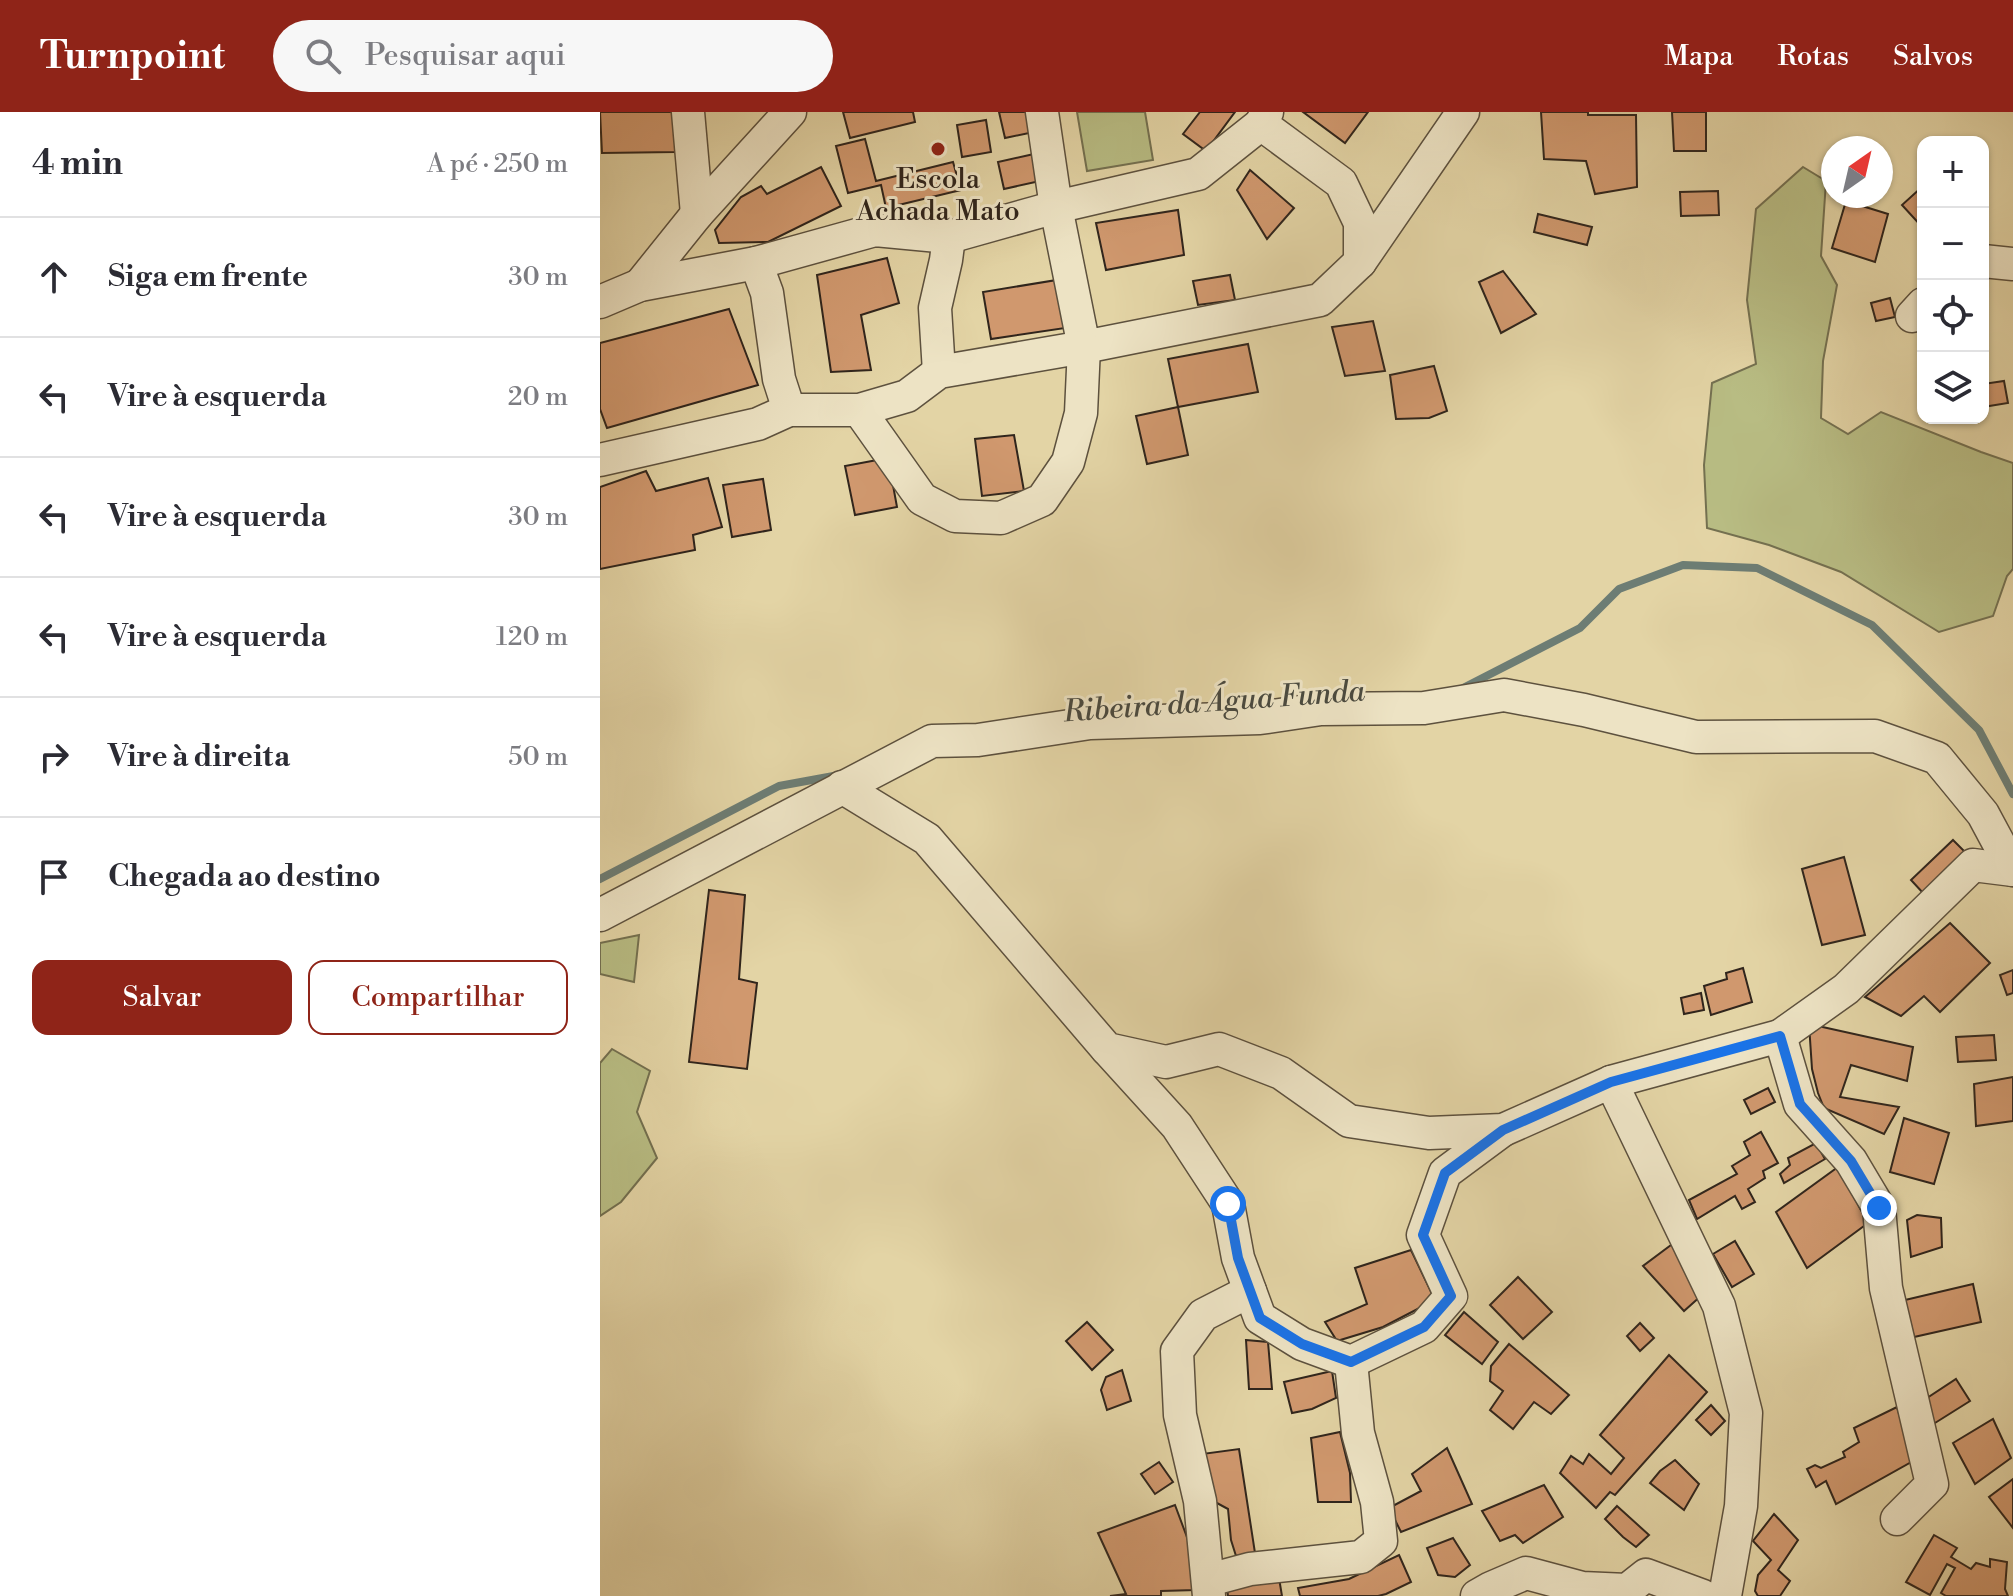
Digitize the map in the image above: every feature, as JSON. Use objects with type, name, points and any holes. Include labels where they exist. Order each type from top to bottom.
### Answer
[{"type":"street","points":[[688,112],[697,214]]},
{"type":"street","points":[[640,285],[697,214],[790,112]]},
{"type":"street","points":[[859,410],[922,499],[955,516],[1001,518],[1042,500],[1068,462],[1081,413],[1084,347],[1056,207],[1042,112]]},
{"type":"street","points":[[600,460],[758,424],[789,410],[859,410],[907,396],[939,372],[1320,300],[1360,262],[1463,112]]},
{"type":"street","points":[[600,302],[640,285],[756,263],[875,230],[949,237],[1056,207],[1198,174],[1264,118],[1341,183],[1360,223],[1360,262]]},
{"type":"street","points":[[939,372],[935,308],[949,237]]},
{"type":"street","points":[[1989,262],[2013,264]]},
{"type":"street","points":[[756,263],[767,293],[779,379],[789,410]]},
{"type":"street","points":[[600,915],[932,741],[978,740],[1090,723],[1260,718],[1321,709],[1424,708],[1504,695],[1584,710],[1696,737],[1875,736],[1937,758],[1983,814],[2013,870]]},
{"type":"street","points":[[842,787],[927,839],[1177,1126],[1228,1204],[1238,1258],[1260,1318],[1302,1344],[1351,1362],[1424,1327],[1451,1296],[1423,1235],[1445,1173],[1503,1130],[1611,1082],[1780,1036],[1846,989],[1973,865],[2013,870]]},
{"type":"street","points":[[1780,1036],[1800,1104],[1851,1161],[1879,1208],[1886,1288],[1932,1484],[1897,1519]]},
{"type":"street","points":[[1107,1049],[1166,1062],[1219,1049],[1281,1073],[1349,1121],[1429,1133],[1503,1130]]},
{"type":"street","points":[[1611,1082],[1719,1306],[1746,1413],[1741,1506],[1725,1596]]},
{"type":"street","points":[[1250,1291],[1203,1315],[1177,1351],[1180,1415],[1200,1501],[1209,1588],[1250,1569],[1361,1557],[1381,1541],[1377,1502],[1358,1433],[1351,1362]]},
{"type":"street","points":[[1477,1596],[1526,1573],[1582,1588],[1627,1590],[1646,1575],[1703,1596]]},
{"type":"green space","points":[[1077,112],[1145,112],[1153,160],[1087,171]]},
{"type":"green space","points":[[1803,167],[1821,178],[1821,208],[1824,208],[1821,256],[1837,285],[1823,361],[1821,418],[1848,434],[1881,412],[2013,463],[2013,569],[2007,576],[1993,616],[1939,632],[1841,572],[1769,545],[1707,528],[1704,465],[1712,383],[1756,364],[1747,300],[1756,209]]},
{"type":"green space","points":[[639,935],[634,982],[600,974],[600,943]]},
{"type":"green space","points":[[612,1049],[650,1071],[637,1112],[657,1158],[621,1202],[600,1216],[600,1063]]},
{"type":"building","points":[[600,112],[675,112],[675,152],[602,153]]},
{"type":"building","points":[[843,112],[913,112],[915,122],[850,138]]},
{"type":"building","points":[[999,112],[1030,112],[1034,132],[1005,138]]},
{"type":"building","points":[[1200,112],[1235,112],[1206,151],[1183,134]]},
{"type":"building","points":[[1303,112],[1368,112],[1345,143]]},
{"type":"building","points":[[1541,112],[1636,115],[1637,187],[1595,194],[1586,161],[1544,159]]},
{"type":"building","points":[[1672,112],[1706,112],[1706,151],[1674,151]]},
{"type":"building","points":[[986,120],[991,152],[962,157],[957,125]]},
{"type":"building","points":[[865,139],[876,181],[953,162],[961,190],[886,208],[881,185],[848,193],[836,146]]},
{"type":"building","points":[[1034,154],[1040,181],[1004,189],[998,162]]},
{"type":"building","points":[[821,167],[841,206],[768,242],[719,243],[715,230],[741,197],[761,186],[767,194]]},
{"type":"building","points":[[1250,170],[1294,208],[1267,239],[1237,190]]},
{"type":"building","points":[[1718,191],[1719,215],[1681,216],[1680,192]]},
{"type":"building","points":[[1917,191],[1917,221],[1902,205]]},
{"type":"building","points":[[1844,208],[1869,208],[1888,214],[1875,262],[1832,248]]},
{"type":"building","points":[[1178,210],[1184,255],[1106,270],[1096,223]]},
{"type":"building","points":[[1538,214],[1592,227],[1587,245],[1534,232]]},
{"type":"building","points":[[887,258],[899,303],[861,315],[871,370],[831,372],[817,275]]},
{"type":"building","points":[[1503,271],[1536,314],[1501,333],[1479,282]]},
{"type":"building","points":[[1230,275],[1235,300],[1198,305],[1193,281]]},
{"type":"building","points":[[1063,279],[1072,327],[991,339],[983,292]]},
{"type":"building","points":[[1890,298],[1895,317],[1876,321],[1871,303]]},
{"type":"building","points":[[729,309],[758,385],[607,428],[600,409],[600,343]]},
{"type":"building","points":[[1373,321],[1385,371],[1345,376],[1332,327]]},
{"type":"building","points":[[1248,344],[1258,392],[1178,407],[1168,359]]},
{"type":"building","points":[[1434,366],[1447,411],[1429,418],[1396,419],[1390,375]]},
{"type":"building","points":[[2004,381],[2008,403],[1989,406],[1989,383]]},
{"type":"building","points":[[1178,407],[1188,455],[1147,464],[1136,416]]},
{"type":"building","points":[[1014,435],[1024,491],[982,496],[975,439]]},
{"type":"building","points":[[888,458],[897,507],[855,515],[845,466]]},
{"type":"building","points":[[646,471],[656,491],[708,478],[722,527],[693,535],[695,550],[600,569],[600,487]]},
{"type":"building","points":[[763,479],[771,530],[732,537],[723,485]]},
{"type":"building","points":[[1953,840],[1966,853],[1924,894],[1911,880]]},
{"type":"building","points":[[1844,857],[1865,935],[1822,945],[1802,869]]},
{"type":"building","points":[[709,890],[745,895],[739,979],[757,983],[747,1069],[689,1062]]},
{"type":"building","points":[[1950,923],[1990,963],[1940,1012],[1924,996],[1901,1016],[1865,997]]},
{"type":"building","points":[[1743,968],[1752,1002],[1711,1015],[1704,986],[1727,979],[1726,973]]},
{"type":"building","points":[[2013,970],[2013,993],[2007,995],[2000,975]]},
{"type":"building","points":[[1701,993],[1704,1010],[1684,1014],[1681,998]]},
{"type":"building","points":[[1809,1024],[1913,1047],[1907,1081],[1851,1065],[1840,1097],[1899,1107],[1884,1134],[1824,1108],[1812,1069]]},
{"type":"building","points":[[1994,1035],[1996,1060],[1958,1062],[1956,1037]]},
{"type":"building","points":[[2013,1077],[2013,1121],[1976,1126],[1974,1084]]},
{"type":"building","points":[[1768,1088],[1775,1102],[1751,1114],[1744,1100]]},
{"type":"building","points":[[1904,1118],[1949,1133],[1934,1184],[1890,1172]]},
{"type":"building","points":[[1761,1132],[1778,1163],[1763,1171],[1765,1178],[1748,1189],[1755,1202],[1742,1209],[1735,1196],[1697,1219],[1689,1200],[1737,1174],[1732,1166],[1750,1155],[1744,1142]]},
{"type":"building","points":[[1816,1143],[1825,1159],[1784,1183],[1780,1174],[1790,1165],[1788,1158]]},
{"type":"building","points":[[1838,1167],[1868,1223],[1807,1268],[1776,1212]]},
{"type":"building","points":[[1917,1215],[1941,1218],[1942,1247],[1911,1257],[1907,1220]]},
{"type":"building","points":[[1679,1239],[1702,1295],[1684,1311],[1643,1266]]},
{"type":"building","points":[[1735,1241],[1754,1274],[1732,1287],[1713,1254]]},
{"type":"building","points":[[1411,1250],[1435,1300],[1383,1327],[1337,1341],[1325,1322],[1367,1304],[1355,1268]]},
{"type":"building","points":[[1518,1277],[1552,1312],[1523,1339],[1490,1305]]},
{"type":"building","points":[[1973,1284],[1981,1322],[1914,1337],[1905,1300]]},
{"type":"building","points":[[1464,1312],[1498,1342],[1482,1364],[1445,1335]]},
{"type":"building","points":[[1087,1322],[1113,1350],[1092,1370],[1066,1341]]},
{"type":"building","points":[[1640,1323],[1654,1338],[1640,1351],[1627,1336]]},
{"type":"building","points":[[1246,1340],[1268,1342],[1272,1389],[1249,1389]]},
{"type":"building","points":[[1509,1344],[1569,1395],[1551,1414],[1534,1402],[1513,1429],[1490,1410],[1503,1391],[1490,1381],[1491,1366]]},
{"type":"building","points":[[1669,1355],[1707,1392],[1615,1495],[1610,1492],[1596,1508],[1560,1473],[1571,1456],[1583,1464],[1589,1454],[1611,1474],[1624,1458],[1600,1435]]},
{"type":"building","points":[[1122,1370],[1131,1401],[1107,1410],[1101,1390],[1106,1377]]},
{"type":"building","points":[[1332,1371],[1336,1398],[1312,1409],[1292,1413],[1284,1382]]},
{"type":"building","points":[[1956,1379],[1970,1401],[1935,1423],[1921,1402]]},
{"type":"building","points":[[1711,1405],[1725,1421],[1711,1435],[1696,1420]]},
{"type":"building","points":[[1897,1407],[1913,1461],[1836,1504],[1826,1481],[1816,1487],[1807,1469],[1815,1465],[1821,1468],[1845,1457],[1843,1452],[1859,1442],[1854,1428]]},
{"type":"building","points":[[1993,1419],[2011,1458],[1975,1484],[1953,1443]]},
{"type":"building","points":[[1340,1432],[1350,1473],[1351,1502],[1318,1502],[1311,1438]]},
{"type":"building","points":[[1447,1448],[1472,1504],[1401,1532],[1389,1508],[1421,1491],[1412,1474]]},
{"type":"building","points":[[1239,1449],[1255,1553],[1236,1556],[1228,1509],[1215,1502],[1202,1454]]},
{"type":"building","points":[[1675,1460],[1699,1484],[1684,1510],[1650,1483]]},
{"type":"building","points":[[1159,1462],[1173,1482],[1155,1494],[1141,1474]]},
{"type":"building","points":[[2013,1479],[2013,1528],[1989,1497]]},
{"type":"building","points":[[1544,1485],[1563,1517],[1523,1543],[1515,1535],[1500,1541],[1482,1511]]},
{"type":"building","points":[[1175,1505],[1194,1556],[1196,1590],[1161,1591],[1161,1596],[1110,1596],[1126,1594],[1098,1533]]},
{"type":"building","points":[[1617,1506],[1649,1535],[1636,1547],[1605,1519]]},
{"type":"building","points":[[1774,1514],[1798,1540],[1778,1570],[1790,1581],[1780,1596],[1758,1596],[1755,1591],[1758,1575],[1771,1560],[1753,1541]]},
{"type":"building","points":[[1934,1535],[1957,1548],[1951,1557],[1971,1569],[1976,1563],[1990,1567],[1990,1559],[2007,1562],[2005,1589],[2008,1596],[1946,1596],[1941,1593],[1955,1568],[1947,1564],[1930,1595],[1906,1582]]},
{"type":"building","points":[[1453,1538],[1470,1565],[1455,1577],[1438,1575],[1427,1548]]},
{"type":"building","points":[[1399,1555],[1411,1582],[1386,1594],[1300,1596],[1298,1588],[1349,1579]]},
{"type":"building","points":[[1279,1578],[1282,1596],[1228,1596],[1227,1587]]},
{"type":"waterway","name":"Ribeira da Água Funda","points":[[1463,688],[1580,628],[1619,589],[1683,565],[1757,568],[1872,625],[1979,730],[2013,794]]},
{"type":"waterway","name":"Ribeira da Água Funda","points":[[600,879],[779,786],[839,775]]},
{"type":"place","name":"Escola Achada Mato","points":[[938,149]]},
{"type":"route","points":[[1228,1204],[1238,1258],[1260,1318],[1302,1344],[1351,1362],[1424,1327],[1451,1296],[1423,1235],[1445,1173],[1503,1130],[1611,1082],[1780,1036],[1800,1104],[1851,1161],[1879,1208]]}]
